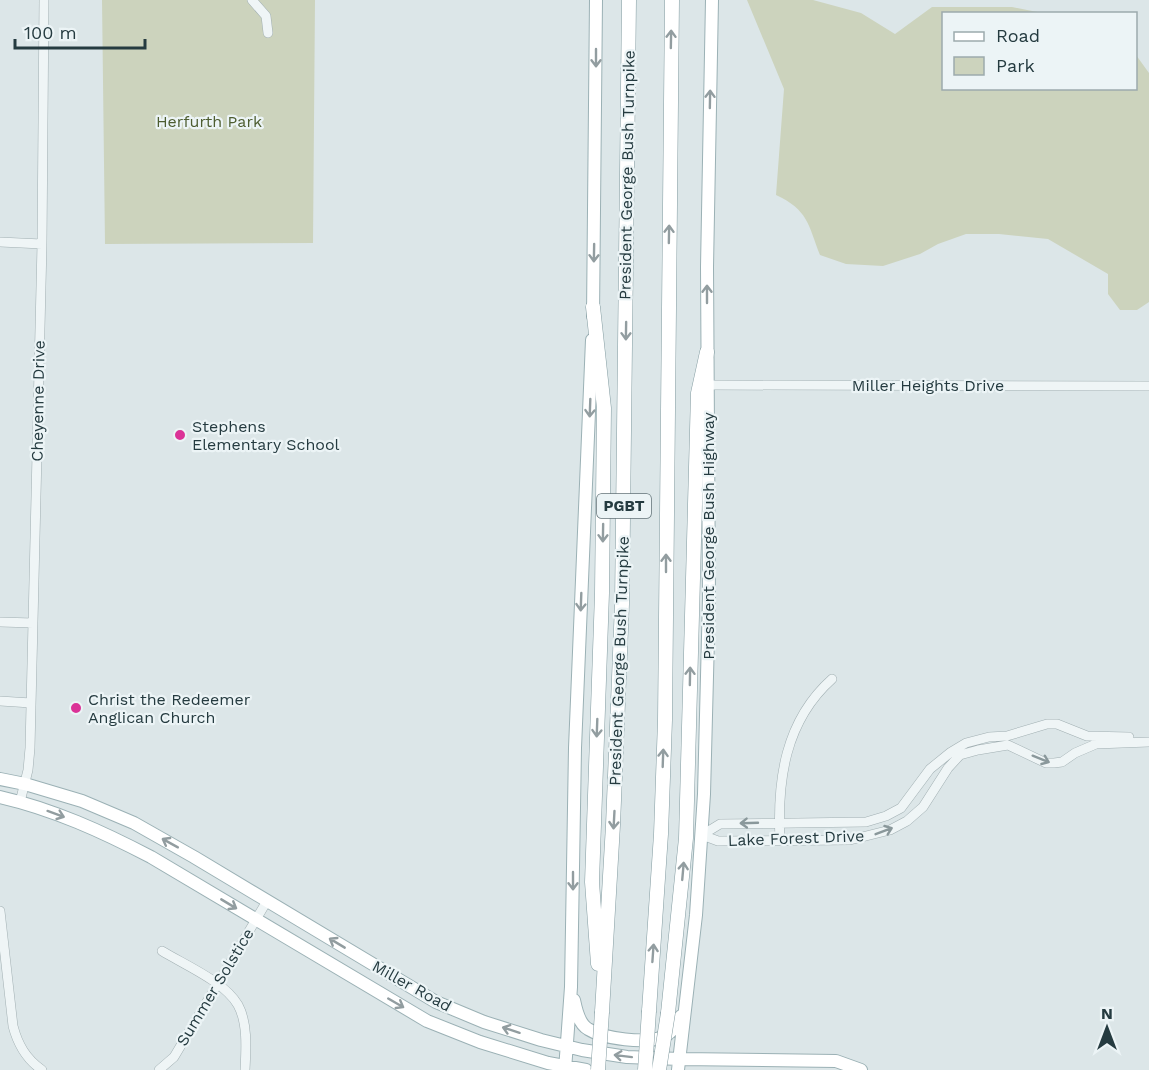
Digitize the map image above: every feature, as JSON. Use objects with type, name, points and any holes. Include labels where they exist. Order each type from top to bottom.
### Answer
[{"type":"highway","name":"President George Bush Turnpike","points":[[598,1070],[614,825],[622,593],[629,0]]},
{"type":"highway","name":"PGBT","points":[[645,1070],[661,834],[665,720],[672,0]]},
{"type":"highway","points":[[593,307],[604,408],[603,537],[592,882],[602,1012]]},
{"type":"highway","points":[[659,1070],[668,1013],[686,838],[698,393],[707,352]]},
{"type":"main road","points":[[565,1068],[571,987],[575,748],[593,307],[596,0]]},
{"type":"main road","name":"President George Bush Highway","points":[[679,1065],[702,835],[709,598],[707,352],[712,0]]},
{"type":"main road","name":"Miller Road","points":[[0,779],[82,801],[134,823],[436,1002],[484,1022],[567,1046],[679,1065],[836,1061],[861,1070]]},
{"type":"main road","name":"Miller Road","points":[[0,797],[20,802],[104,833],[151,857],[427,1021],[480,1042],[548,1063],[565,1068],[586,1070]]},
{"type":"main road","points":[[571,987],[576,1013],[586,1028],[608,1037],[651,1040],[664,1036],[675,1028],[685,1009]]},
{"type":"street","name":"Cheyenne Drive","points":[[20,802],[30,748],[42,243],[44,0]]},
{"type":"street","points":[[252,0],[266,16],[268,33]]},
{"type":"street","points":[[0,242],[42,243]]},
{"type":"street","name":"Miller Heights Drive","points":[[708,385],[1149,386]]},
{"type":"street","points":[[0,622],[33,623]]},
{"type":"street","points":[[780,840],[781,777],[801,717],[817,693],[832,679]]},
{"type":"street","points":[[0,701],[31,704]]},
{"type":"street","name":"Lake Forest Drive","points":[[702,835],[718,841],[850,840],[890,830],[907,821],[923,807],[950,759],[966,743],[989,736],[1007,736],[1047,724],[1057,724],[1087,736],[1149,742]]},
{"type":"street","name":"Lake Forest Drive","points":[[702,835],[720,824],[866,822],[886,816],[901,808],[930,769],[969,753],[1008,745],[1046,763],[1054,764],[1096,744],[1149,737]]},
{"type":"street","name":"Summer Solstice","points":[[159,1070],[174,1057],[267,901]]},
{"type":"street","points":[[0,911],[17,1043],[26,1057],[42,1070]]},
{"type":"street","points":[[162,951],[229,993],[239,1007],[245,1027],[245,1070]]},
{"type":"green space","name":"Herfurth Park","points":[[102,0],[315,0],[313,243],[105,244]]},
{"type":"green space","points":[[747,0],[813,0],[861,13],[895,34],[932,7],[1012,7],[1037,12],[942,12],[942,90],[1137,90],[1137,56],[1149,73],[1149,302],[1137,310],[1120,310],[1108,294],[1108,274],[1048,239],[999,234],[966,234],[938,244],[920,254],[883,266],[846,264],[820,255],[801,212],[776,195],[784,89]]},
{"type":"place","name":"Stephens Elementary School","points":[[180,435]]},
{"type":"place","name":"Christ the Redeemer Anglican Church","points":[[76,708]]}]
